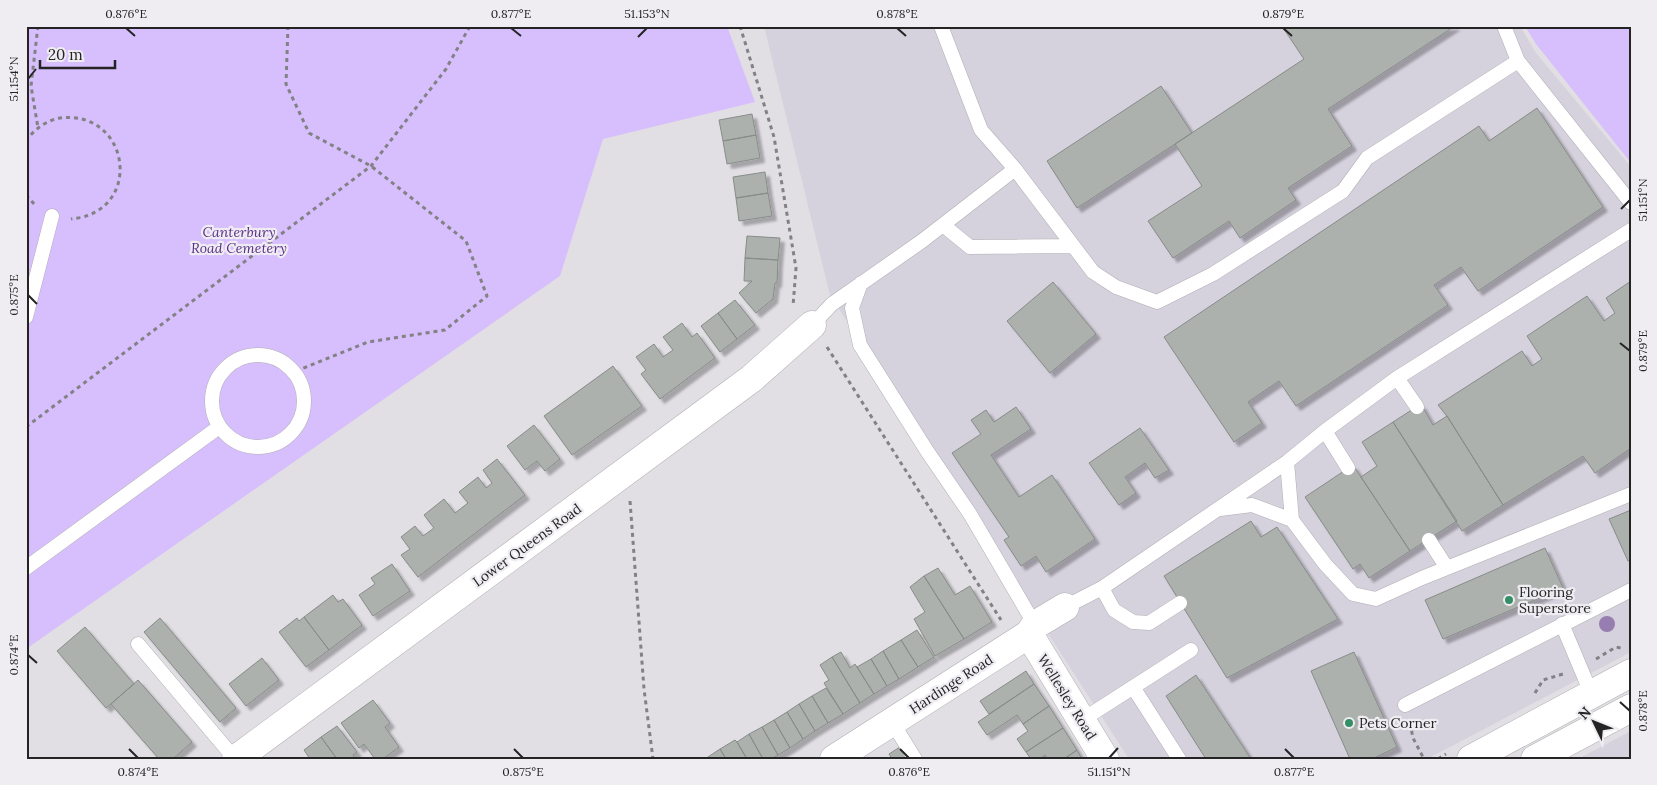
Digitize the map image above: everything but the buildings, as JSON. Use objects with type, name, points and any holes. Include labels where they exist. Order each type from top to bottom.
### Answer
[{"type":"street","name":"Lower Queens Road","points":[[235,759],[751,380],[812,325]]},
{"type":"street","name":"Hardinge Road","points":[[834,759],[1065,607]]},
{"type":"street","name":"Wellesley Road","points":[[1026,634],[1105,759]]},
{"type":"street","points":[[1471,759],[1631,673]]},
{"type":"street","points":[[1535,759],[1631,708]]},
{"type":"lane","points":[[942,26],[981,130],[1015,168],[1093,272],[1124,290],[1157,302],[1213,274],[1343,191],[1367,158],[1518,62]]},
{"type":"lane","points":[[1504,26],[1518,62],[1631,203]]},
{"type":"lane","points":[[812,325],[832,304],[943,225],[1015,168]]},
{"type":"lane","points":[[26,317],[52,216]]},
{"type":"lane","points":[[943,225],[970,246],[1074,246]]},
{"type":"lane","points":[[1065,607],[1102,588],[1287,462],[1325,431],[1397,378],[1631,230]]},
{"type":"lane","points":[[861,283],[852,308],[860,345],[927,451],[970,514],[1026,634]]},
{"type":"lane","points":[[252,355],[268,356],[282,362],[294,372],[301,385],[304,400],[302,414],[296,428],[285,439],[272,445],[257,448],[242,445],[230,438],[219,427],[213,413],[212,397],[215,382],[224,369],[237,360],[252,355]]},
{"type":"lane","points":[[1397,378],[1417,407]]},
{"type":"lane","points":[[26,568],[219,427]]},
{"type":"lane","points":[[1325,431],[1348,468]]},
{"type":"lane","points":[[1287,462],[1292,520],[1325,564],[1353,594],[1376,599],[1447,568],[1631,494]]},
{"type":"lane","points":[[1216,510],[1252,505],[1292,520]]},
{"type":"lane","points":[[1429,540],[1447,568]]},
{"type":"lane","points":[[1102,588],[1114,610],[1133,622],[1149,623],[1180,603]]},
{"type":"lane","points":[[1405,705],[1631,590]]},
{"type":"lane","points":[[1562,624],[1591,693]]},
{"type":"lane","points":[[138,644],[235,759]]},
{"type":"lane","points":[[1082,720],[1191,650]]},
{"type":"lane","points":[[1133,687],[1179,759]]},
{"type":"lane","points":[[892,722],[916,759]]},
{"type":"path","points":[[38,26],[31,86],[38,128]]},
{"type":"path","points":[[288,26],[286,84],[309,133],[371,166],[466,241],[487,296],[445,330],[368,342],[294,372]]},
{"type":"path","points":[[26,426],[371,166],[446,69],[470,26]]},
{"type":"path","points":[[740,26],[774,136],[796,268],[793,306],[812,325],[1026,634]]},
{"type":"path","points":[[26,85],[31,86]]},
{"type":"path","points":[[26,141],[38,128],[54,119],[71,117],[88,120],[103,130],[109,137],[120,160],[120,178],[114,194],[102,208],[87,216],[69,219],[52,216],[38,208],[26,196]]},
{"type":"path","points":[[628,470],[644,689],[653,759]]},
{"type":"path","points":[[1405,705],[1413,738],[1424,759]]},
{"type":"shaded area","points":[[764,26],[1520,26],[1536,53],[1631,167],[1631,652],[1427,759],[1129,759],[830,295]]},
{"type":"shaded area","points":[[1631,731],[1631,759],[1578,759]]},
{"type":"green space","name":"Canterbury Road Cemetery","points":[[26,26],[727,26],[755,102],[603,139],[560,276],[26,649]]},
{"type":"green space","points":[[1525,26],[1631,26],[1631,163],[1536,44]]},
{"type":"place","name":"Flooring Superstore","points":[[1509,600]]},
{"type":"place","name":"Pets Corner","points":[[1349,723]]}]
